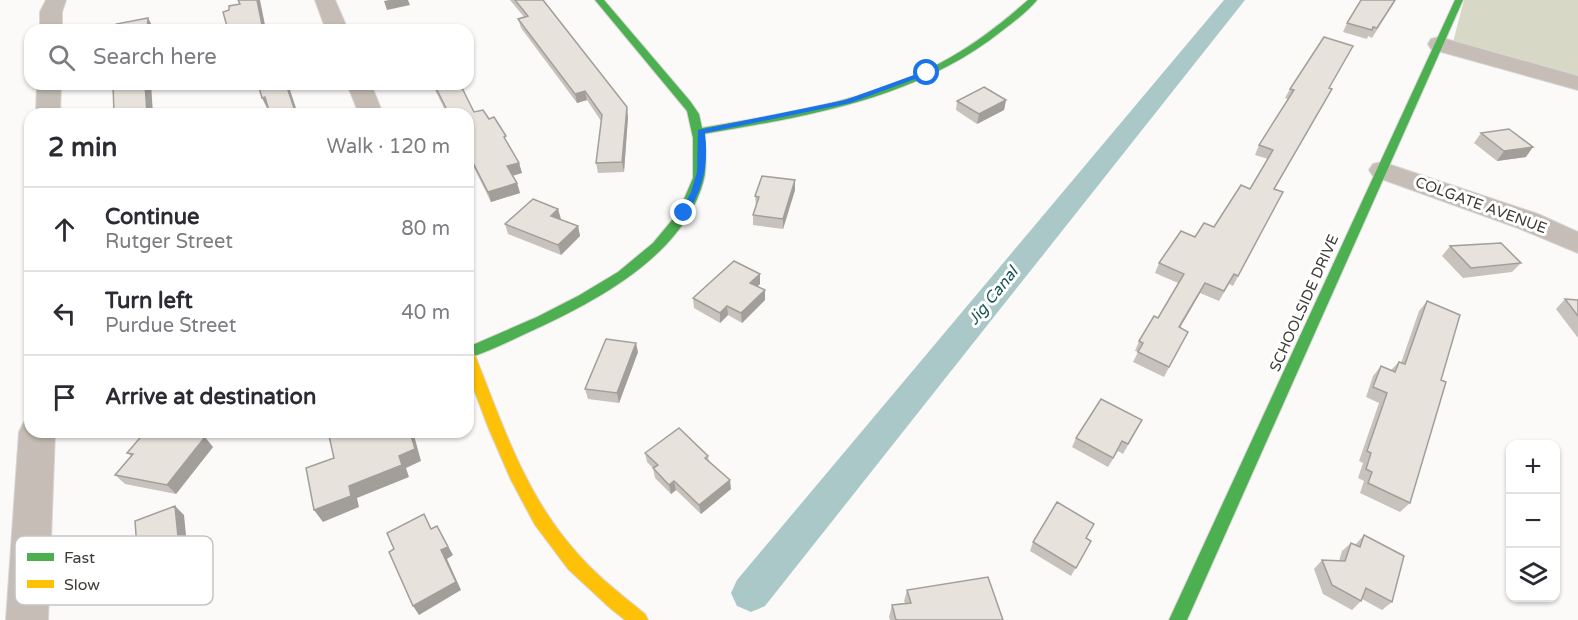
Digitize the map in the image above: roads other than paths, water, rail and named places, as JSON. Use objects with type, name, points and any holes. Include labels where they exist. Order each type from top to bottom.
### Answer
[{"type":"street","points":[[51,24],[51,12],[56,0]]},
{"type":"street","points":[[325,0],[335,24]]},
{"type":"street","points":[[474,351],[546,318],[605,287],[653,251],[669,234],[696,192],[704,154],[701,131],[687,104],[599,0]]},
{"type":"street","points":[[701,131],[847,102],[927,73],[952,61],[988,37],[1033,0]]},
{"type":"street","name":"SCHOOLSIDE DRIVE","points":[[1178,620],[1459,0]]},
{"type":"street","points":[[1439,44],[1578,82]]},
{"type":"street","points":[[48,108],[49,90]]},
{"type":"street","points":[[361,90],[369,108]]},
{"type":"street","name":"COLGATE AVENUE","points":[[1382,170],[1517,217],[1578,243]]},
{"type":"street","points":[[474,369],[517,474],[556,542],[593,581],[639,620]]},
{"type":"street","points":[[32,536],[38,438]]},
{"type":"street","points":[[27,620],[28,605]]},
{"type":"waterway","name":"Jig Canal","points":[[751,593],[1235,0]]}]
